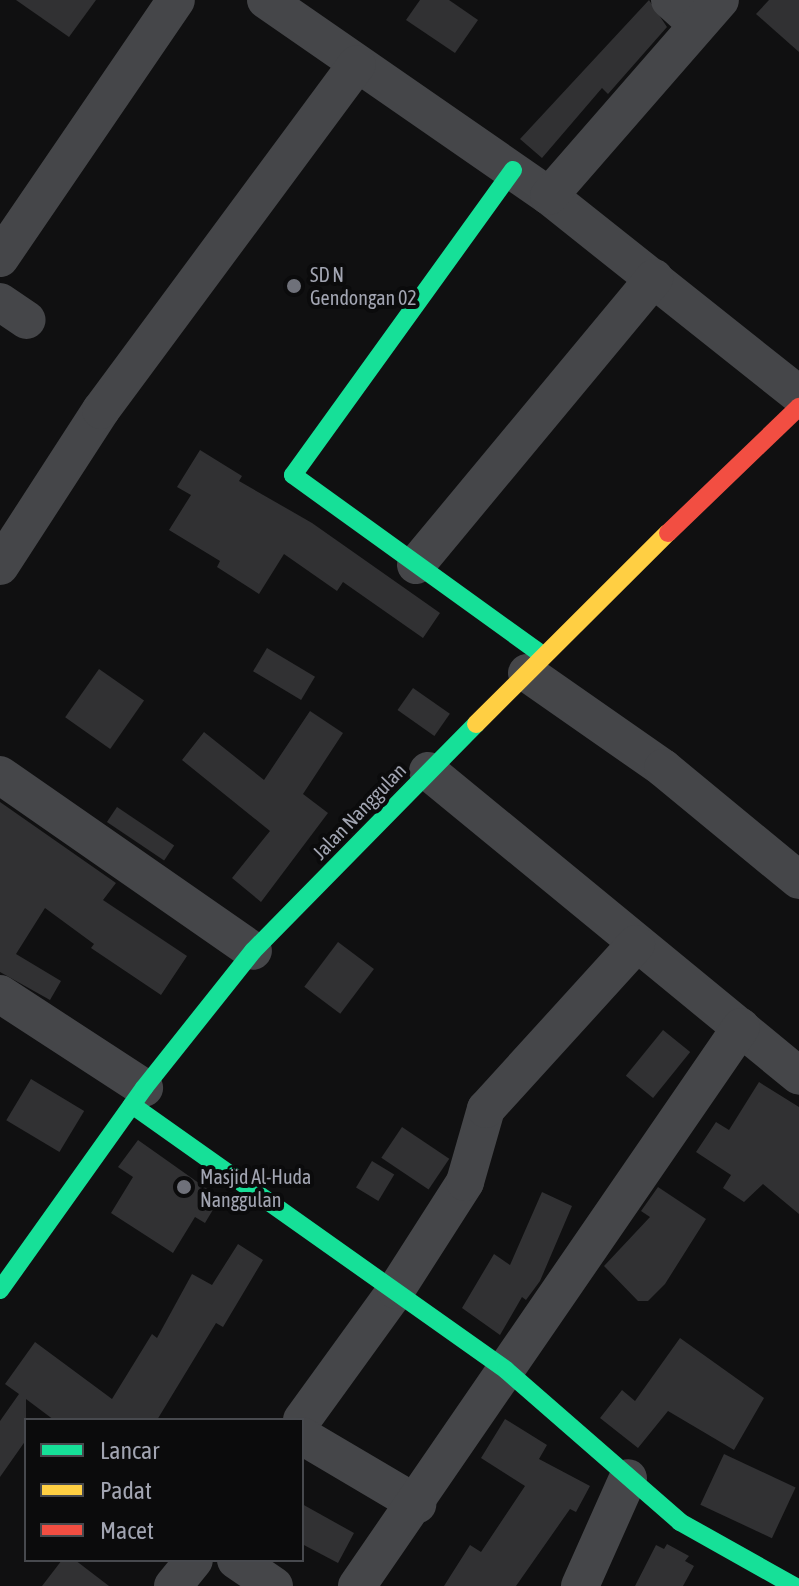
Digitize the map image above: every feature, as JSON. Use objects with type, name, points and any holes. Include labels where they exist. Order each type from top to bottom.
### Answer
[{"type":"street","points":[[0,258],[176,0]]},
{"type":"street","points":[[266,0],[549,196],[799,395]]},
{"type":"street","points":[[549,196],[696,8]]},
{"type":"street","points":[[0,566],[101,410],[357,64]]},
{"type":"street","points":[[513,170],[293,475],[298,483],[416,565],[799,880]]},
{"type":"street","points":[[416,565],[654,278]]},
{"type":"street","name":"Jalan Nanggulan","points":[[0,1290],[138,1097],[253,951],[535,664],[799,407]]},
{"type":"street","points":[[428,771],[799,1076]]},
{"type":"street","points":[[0,775],[253,951]]},
{"type":"street","points":[[303,1418],[396,1290],[465,1182],[486,1109],[636,944]]},
{"type":"street","points":[[0,994],[506,1370],[628,1478],[708,1541],[796,1581]]},
{"type":"street","points":[[357,1586],[417,1504],[741,1027]]},
{"type":"street","points":[[304,1437],[417,1504]]},
{"type":"street","points":[[580,1586],[628,1478]]},
{"type":"street","points":[[173,1586],[192,1562]]},
{"type":"street","points":[[239,1562],[274,1586]]},
{"type":"building","points":[[16,0],[96,0],[69,37]]},
{"type":"building","points":[[420,0],[449,0],[478,20],[455,53],[406,20]]},
{"type":"building","points":[[649,0],[667,27],[608,94],[602,88],[542,158],[520,139]]},
{"type":"building","points":[[769,0],[799,0],[799,52],[756,14]]},
{"type":"building","points":[[200,450],[242,476],[239,481],[312,523],[440,613],[423,638],[343,582],[337,591],[284,554],[259,594],[217,567],[220,561],[169,530],[191,495],[177,487]]},
{"type":"building","points":[[267,648],[315,677],[301,700],[253,671]]},
{"type":"building","points":[[99,669],[144,701],[110,749],[65,717]]},
{"type":"building","points":[[413,688],[450,714],[434,736],[398,710]]},
{"type":"building","points":[[310,711],[343,733],[303,794],[328,813],[261,902],[232,878],[270,831],[182,760],[204,732],[264,780]]},
{"type":"building","points":[[0,802],[116,883],[103,900],[187,956],[161,995],[91,948],[94,944],[45,908],[16,954],[61,981],[50,1000],[0,972]]},
{"type":"building","points":[[117,807],[174,846],[164,861],[107,822]]},
{"type":"building","points":[[338,942],[374,969],[340,1014],[304,987]]},
{"type":"building","points":[[663,1030],[690,1052],[653,1098],[626,1076]]},
{"type":"building","points":[[31,1079],[84,1111],[59,1152],[6,1120]]},
{"type":"building","points":[[759,1082],[799,1107],[799,1214],[763,1184],[744,1202],[723,1188],[731,1175],[696,1152],[716,1122],[729,1130]]},
{"type":"building","points":[[402,1127],[449,1159],[429,1190],[381,1158]]},
{"type":"building","points":[[138,1140],[220,1198],[205,1223],[195,1217],[173,1253],[111,1213],[133,1177],[118,1167]]},
{"type":"building","points":[[372,1161],[394,1174],[378,1201],[356,1188]]},
{"type":"building","points":[[658,1187],[706,1219],[665,1284],[648,1301],[638,1301],[604,1266],[650,1217],[641,1211]]},
{"type":"building","points":[[542,1192],[572,1206],[540,1281],[526,1300],[522,1297],[500,1335],[462,1308],[494,1254],[510,1265]]},
{"type":"building","points":[[238,1244],[263,1260],[223,1327],[216,1323],[158,1418],[51,1418],[26,1399],[24,1443],[0,1477],[0,1421],[19,1394],[5,1384],[35,1342],[112,1399],[152,1334],[157,1338],[192,1274],[212,1285]]},
{"type":"building","points":[[680,1338],[764,1398],[734,1450],[668,1411],[638,1448],[600,1418],[622,1390],[635,1401]]},
{"type":"building","points":[[505,1419],[547,1445],[539,1459],[590,1486],[576,1512],[570,1509],[516,1586],[444,1586],[470,1545],[481,1552],[525,1486],[481,1458]]},
{"type":"building","points":[[724,1454],[796,1487],[772,1538],[700,1505]]},
{"type":"building","points":[[304,1505],[354,1533],[338,1563],[304,1545]]},
{"type":"building","points":[[667,1544],[689,1556],[685,1561],[694,1566],[683,1586],[635,1586],[656,1545],[664,1549]]},
{"type":"building","points":[[60,1562],[78,1562],[109,1586],[42,1586]]},
{"type":"traffic: fast","points":[[513,170],[293,475],[543,655]]},
{"type":"traffic: fast","points":[[0,1290],[144,1088],[253,951],[476,724]]},
{"type":"traffic: fast","points":[[132,1105],[506,1370],[680,1522],[794,1586]]},
{"type":"traffic: slow","points":[[476,724],[668,533]]},
{"type":"traffic: jam","points":[[668,533],[799,407]]},
{"type":"place","name":"SD N Gendongan 02","points":[[294,286]]},
{"type":"place","name":"Masjid Al-Huda Nanggulan","points":[[184,1187]]}]
